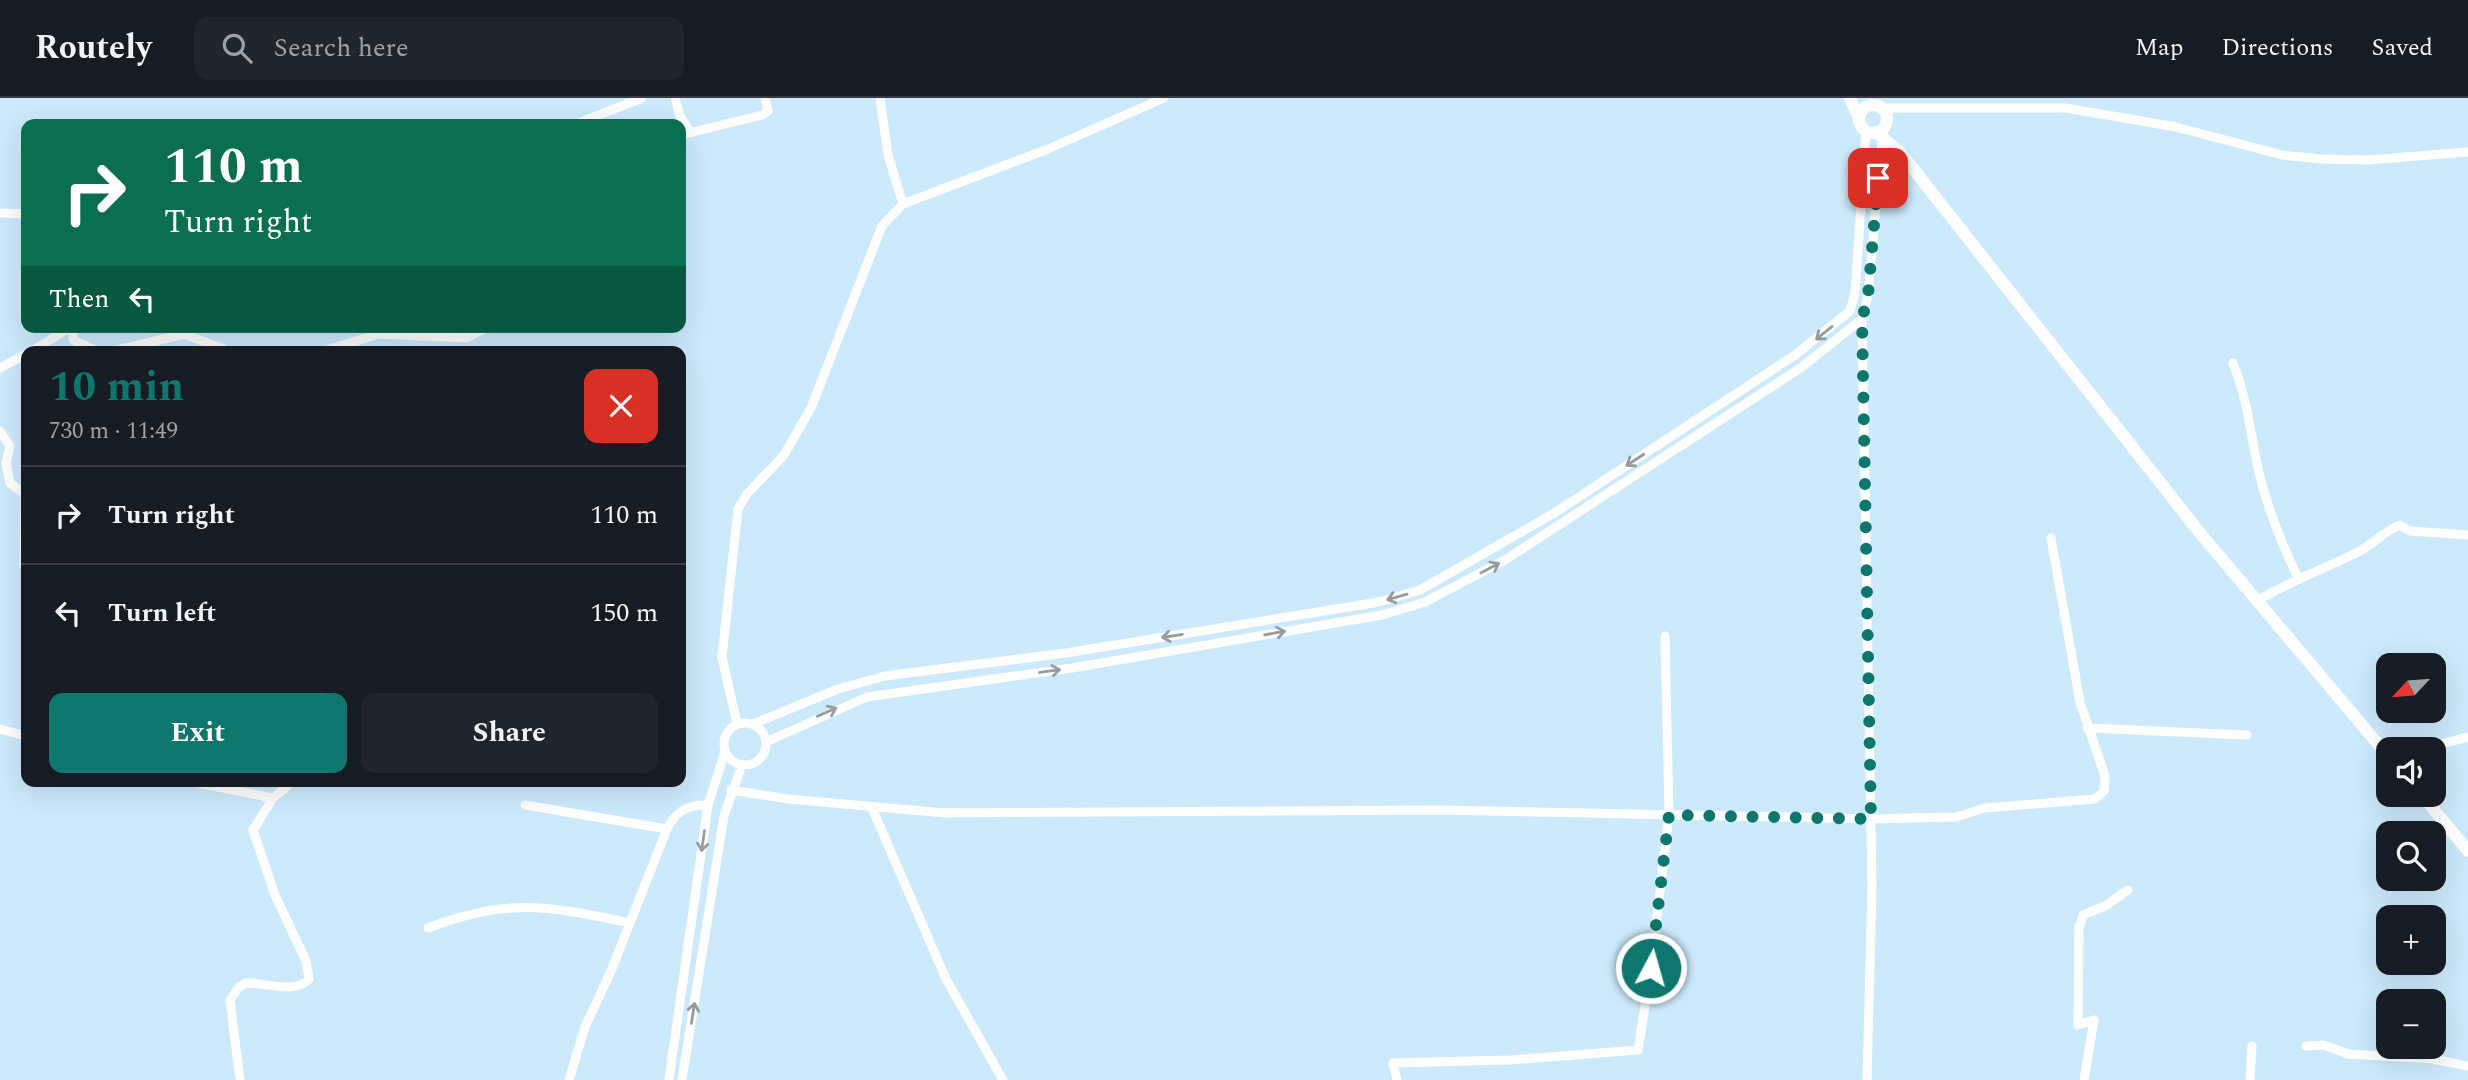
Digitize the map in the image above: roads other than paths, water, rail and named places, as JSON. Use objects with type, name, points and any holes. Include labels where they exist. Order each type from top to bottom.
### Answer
[{"type":"main road","points":[[1850,98],[1873,115],[2200,533],[2376,742]]},
{"type":"main road","points":[[2432,807],[2468,851]]},
{"type":"street","points":[[589,119],[642,98]]},
{"type":"street","points":[[675,98],[681,119]]},
{"type":"street","points":[[686,134],[762,115],[768,111],[765,98]]},
{"type":"street","points":[[880,98],[888,155],[903,204]]},
{"type":"street","points":[[737,724],[722,652],[738,509],[747,494],[794,440],[811,408],[882,226],[903,204],[1048,149],[1164,98]]},
{"type":"street","points":[[1873,115],[2066,107],[2176,127],[2282,155],[2368,160],[2468,152]]},
{"type":"street","points":[[1867,1080],[1871,819],[1862,319],[1868,296],[1873,115]]},
{"type":"street","points":[[668,1080],[708,805],[725,752],[725,735],[737,724],[753,724],[838,690],[885,676],[1066,653],[1379,602],[1437,582],[1556,512],[1795,355],[1850,311],[1855,293],[1873,115]]},
{"type":"street","points":[[0,214],[21,214]]},
{"type":"street","points":[[766,742],[867,696],[1126,659],[1382,615],[1425,602],[1505,560],[1564,523],[1802,367],[1862,319]]},
{"type":"street","points":[[40,346],[62,333]]},
{"type":"street","points":[[72,333],[74,346]]},
{"type":"street","points":[[340,346],[379,334],[466,338],[476,333]]},
{"type":"street","points":[[134,346],[184,334],[215,346]]},
{"type":"street","points":[[73,340],[86,346]]},
{"type":"street","points":[[0,368],[21,357]]},
{"type":"street","points":[[2233,363],[2242,385],[2260,475],[2273,523],[2298,578]]},
{"type":"street","points":[[0,431],[10,446],[6,463],[10,483],[21,491]]},
{"type":"street","points":[[2258,601],[2298,578],[2370,545],[2387,530],[2399,525],[2410,531],[2468,535]]},
{"type":"street","points":[[731,790],[872,808],[945,813],[1441,810],[1871,819],[1956,817],[1985,808],[2095,799],[2104,791],[2105,776],[2087,728],[2051,538]]},
{"type":"street","points":[[1396,1080],[1393,1063],[1510,1060],[1637,1050],[1651,968],[1669,815],[1665,636]]},
{"type":"street","points":[[725,752],[732,761],[742,765],[758,761],[765,752],[766,742],[762,731],[753,724]]},
{"type":"street","points":[[2087,728],[2247,735]]},
{"type":"street","points":[[0,729],[21,735]]},
{"type":"street","points":[[2446,743],[2468,737]]},
{"type":"street","points":[[682,1080],[724,816],[742,765]]},
{"type":"street","points":[[218,787],[273,798]]},
{"type":"street","points":[[240,1080],[230,1000],[234,992],[246,983],[291,987],[300,986],[309,979],[306,961],[275,895],[253,830],[273,798],[286,787]]},
{"type":"street","points":[[525,805],[667,829]]},
{"type":"street","points":[[569,1080],[585,1027],[667,829],[681,809],[693,805],[708,805]]},
{"type":"street","points":[[872,808],[946,979],[1003,1080]]},
{"type":"street","points":[[2084,1080],[2094,1020],[2078,1025],[2078,928],[2083,915],[2105,906],[2128,890]]},
{"type":"street","points":[[428,928],[467,913],[527,905],[548,906],[630,923]]},
{"type":"street","points":[[2306,1046],[2324,1045],[2348,1054],[2432,1059],[2468,1066]]},
{"type":"street","points":[[2250,1080],[2252,1046]]}]
